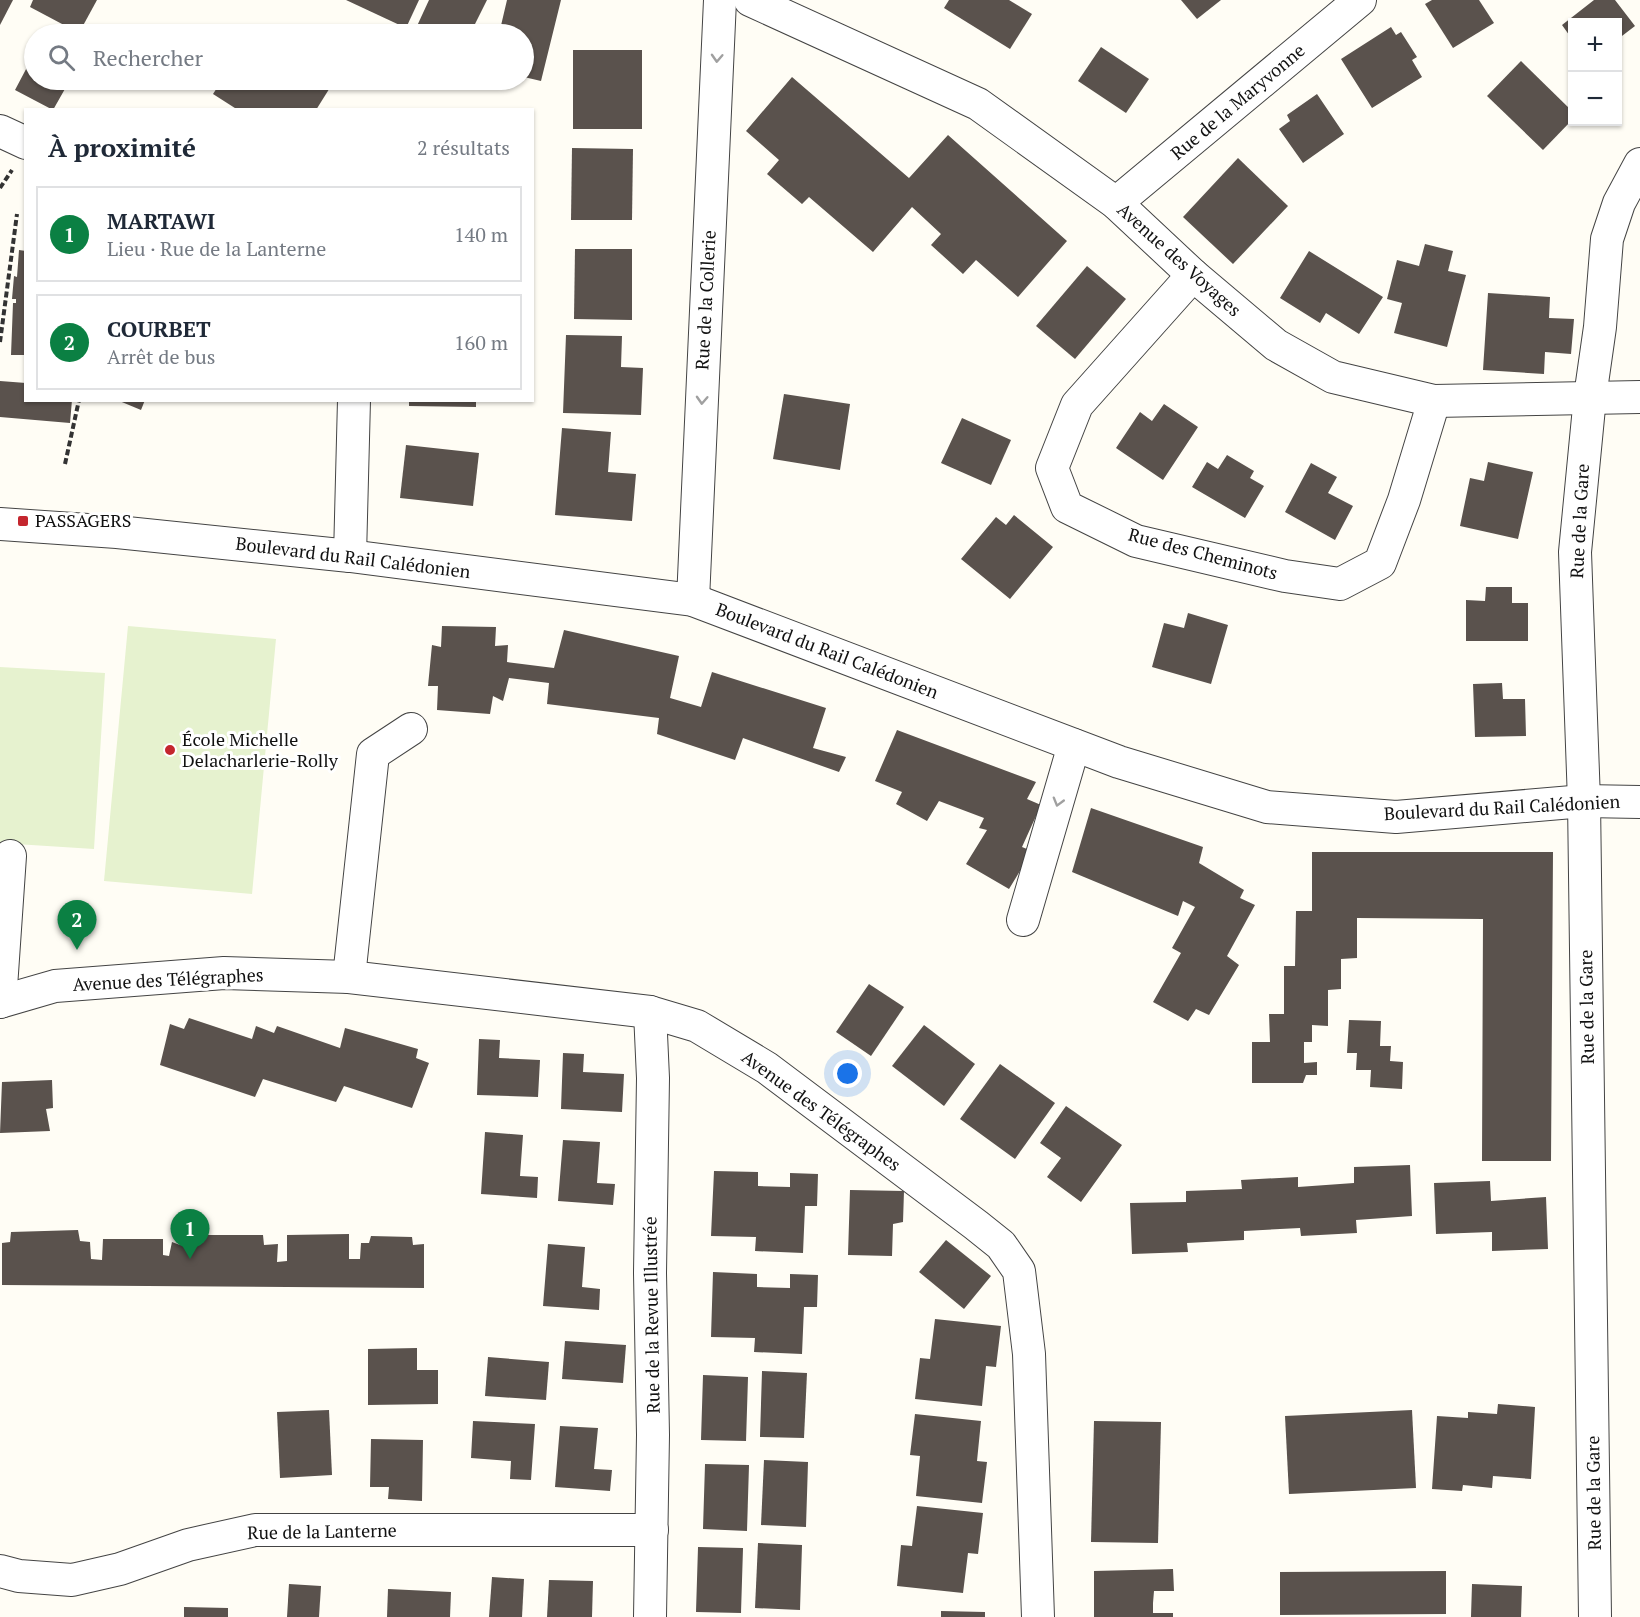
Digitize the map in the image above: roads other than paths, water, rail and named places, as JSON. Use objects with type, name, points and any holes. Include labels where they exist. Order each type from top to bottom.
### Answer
[{"type":"street","name":"Rue de la Collerie","points":[[693,600],[720,0]]},
{"type":"street","name":"Avenue des Voyages","points":[[750,0],[978,104],[1116,203],[1193,275],[1276,345],[1333,377],[1434,401],[1640,397]]},
{"type":"street","name":"Rue de la Maryvonne","points":[[1116,203],[1360,0]]},
{"type":"street","points":[[0,131],[24,141]]},
{"type":"street","name":"Rue de la Gare","points":[[1595,1617],[1584,801],[1575,552],[1590,397],[1600,327],[1607,239],[1619,203],[1640,164]]},
{"type":"street","name":"Rue des Cheminots","points":[[1193,275],[1077,405],[1052,468],[1067,507],[1136,541],[1285,576],[1340,584],[1380,563],[1404,500],[1434,401]]},
{"type":"street","points":[[350,556],[354,402]]},
{"type":"street","name":"Boulevard du Rail Calédonien","points":[[0,524],[117,532],[350,556],[693,600],[1074,746],[1267,807],[1396,817],[1584,801],[1640,802]]},
{"type":"street","points":[[349,977],[373,754],[411,729]]},
{"type":"street","points":[[1023,920],[1074,746]]},
{"type":"street","points":[[0,1002],[10,856]]},
{"type":"street","name":"Avenue des Télégraphes","points":[[0,1002],[56,986],[111,981],[224,973],[349,977],[650,1012],[697,1026],[767,1068],[976,1225],[1001,1245],[1019,1271],[1029,1354],[1038,1617]]},
{"type":"street","name":"Rue de la Revue Illustrée","points":[[650,1012],[653,1078],[650,1273],[653,1435],[650,1617]]},
{"type":"street","name":"Rue de la Lanterne","points":[[0,1571],[72,1580],[120,1569],[188,1545],[255,1530],[652,1530]]},
{"type":"place","name":"PASSAGERS","points":[[23,521]]},
{"type":"place","name":"École Michelle Delacharlerie-Rolly","points":[[170,750]]},
{"type":"place","name":"COURBET","points":[[77,950]]},
{"type":"place","name":"MARTAWI","points":[[190,1259]]}]
